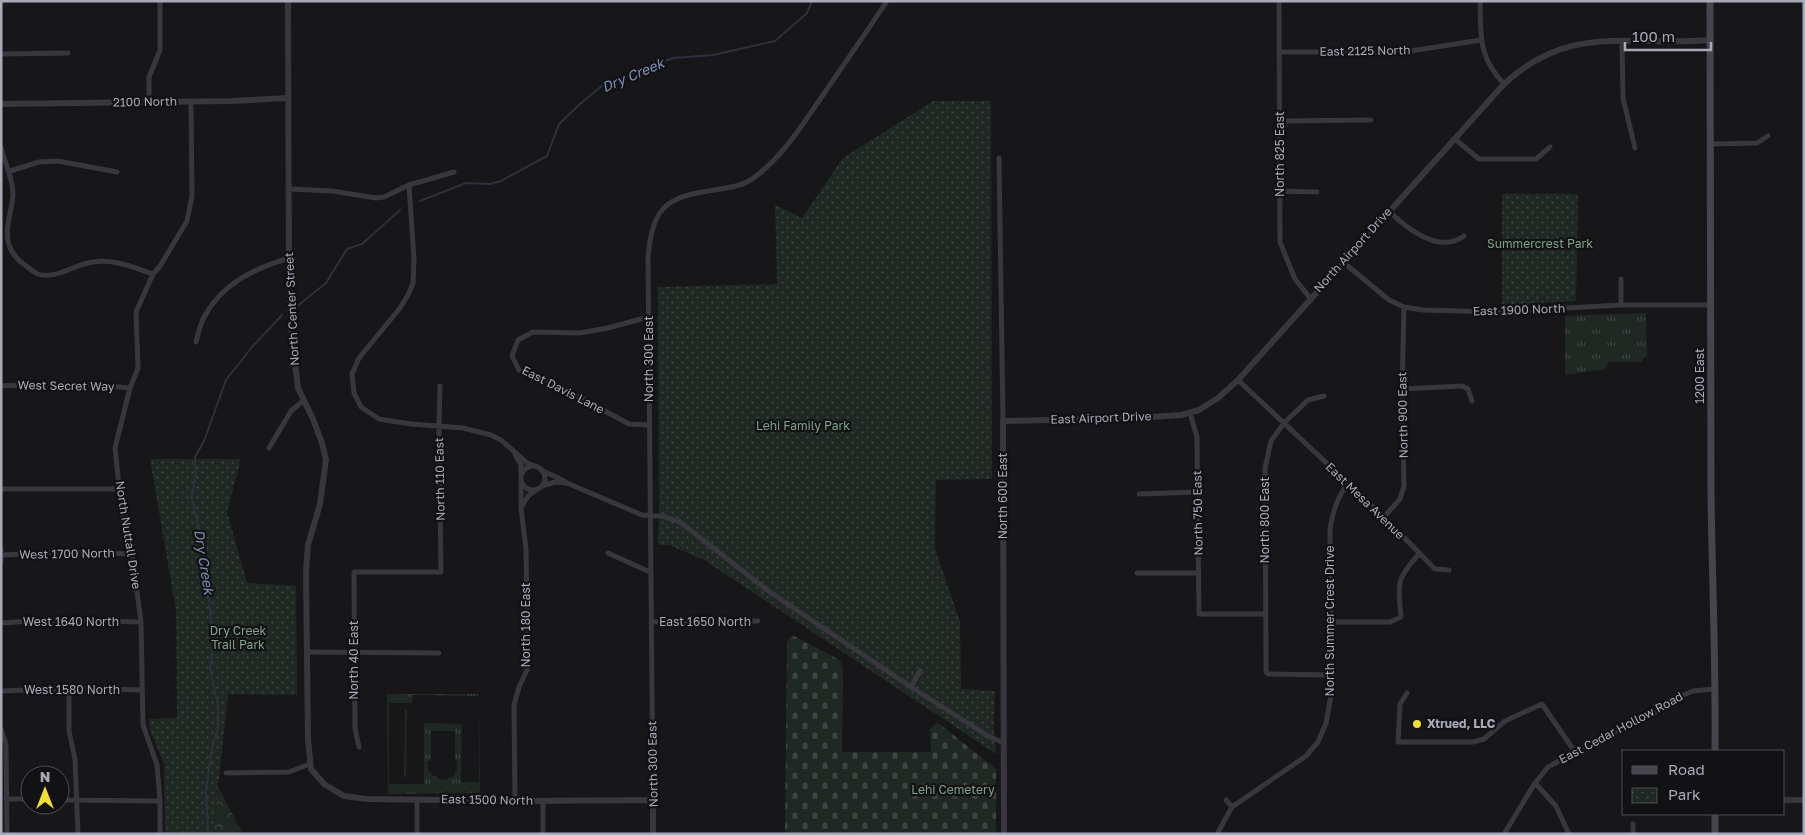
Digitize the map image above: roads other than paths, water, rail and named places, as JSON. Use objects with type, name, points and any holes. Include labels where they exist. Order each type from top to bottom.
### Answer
[{"type":"main road","name":"1200 East","points":[[1710,1],[1712,560],[1715,750]]},
{"type":"main road","points":[[1715,815],[1715,834]]},
{"type":"street","points":[[149,102],[149,77],[160,50],[160,1]]},
{"type":"street","name":"North Center Street","points":[[288,1],[289,258],[294,365],[298,388],[313,419],[326,460],[320,504],[308,545],[306,573],[310,764]]},
{"type":"street","name":"North 300 East","points":[[654,834],[648,317],[649,249],[654,223],[659,212],[673,200],[690,194],[740,186],[754,178],[780,156],[887,1]]},
{"type":"street","name":"North 825 East","points":[[1278,1],[1280,242],[1295,279],[1310,298]]},
{"type":"street","points":[[1480,1],[1481,40],[1484,54],[1490,66],[1504,84],[1531,63],[1549,53],[1586,42],[1710,40]]},
{"type":"street","name":"East 2125 North","points":[[1279,52],[1404,52],[1481,40]]},
{"type":"street","points":[[1622,41],[1623,98],[1635,148]]},
{"type":"street","points":[[1,54],[68,53]]},
{"type":"street","name":"North Airport Drive","points":[[1199,410],[1218,398],[1238,380],[1504,84]]},
{"type":"street","name":"2100 North","points":[[1,104],[190,102],[288,98]]},
{"type":"street","name":"North Nuttall Drive","points":[[160,834],[157,765],[144,725],[141,622],[132,554],[123,523],[115,448],[130,388],[138,368],[136,312],[152,274],[160,266],[187,221],[192,196],[190,102]]},
{"type":"street","points":[[1280,121],[1371,120]]},
{"type":"street","points":[[1711,144],[1756,144],[1768,136]]},
{"type":"street","points":[[1454,139],[1479,159],[1536,159],[1550,148]]},
{"type":"street","points":[[1,147],[10,171],[13,193],[7,232],[9,244],[15,257],[37,273],[49,275],[59,273],[78,264],[94,262],[127,265],[152,274]]},
{"type":"street","name":"North 600 East","points":[[999,158],[1003,421],[1004,834]]},
{"type":"street","points":[[10,171],[39,162],[58,161],[117,172]]},
{"type":"street","points":[[290,189],[332,191],[376,198],[384,197],[409,185],[454,172]]},
{"type":"street","points":[[409,185],[414,259],[413,282],[408,295],[359,358],[352,374],[354,393],[361,407],[379,419],[462,428],[491,435],[524,460],[568,483],[642,516],[663,516],[680,522],[780,599],[988,736],[1004,743]]},
{"type":"street","points":[[1280,191],[1317,192]]},
{"type":"street","points":[[1389,211],[1398,221],[1412,231],[1429,239],[1457,242],[1464,236]]},
{"type":"street","points":[[196,342],[203,320],[218,298],[232,285],[256,269],[289,258]]},
{"type":"street","name":"East 1900 North","points":[[1343,262],[1381,295],[1404,307],[1423,310],[1494,312],[1711,304]]},
{"type":"street","points":[[1620,306],[1621,279]]},
{"type":"street","name":"North 900 East","points":[[1384,517],[1400,499],[1404,486],[1402,389],[1404,307]]},
{"type":"street","name":"East Davis Lane","points":[[648,317],[580,333],[533,332],[518,340],[512,356],[519,370],[554,383],[629,424],[649,425]]},
{"type":"street","name":"East Mesa Avenue","points":[[1238,380],[1384,517],[1434,569],[1449,570]]},
{"type":"street","name":"West Secret Way","points":[[1,386],[59,384],[130,388]]},
{"type":"street","name":"North 110 East","points":[[354,572],[441,572],[440,386]]},
{"type":"street","points":[[1402,389],[1462,386],[1468,389],[1472,401]]},
{"type":"street","name":"North 800 East","points":[[1324,396],[1308,400],[1284,423],[1272,441],[1265,468],[1266,672],[1268,674],[1330,675]]},
{"type":"street","points":[[269,448],[287,415],[304,400]]},
{"type":"street","name":"East Airport Drive","points":[[1003,421],[1137,418],[1181,415],[1199,410]]},
{"type":"street","name":"North 750 East","points":[[1190,413],[1197,437],[1199,614],[1265,614]]},
{"type":"street","name":"North 180 East","points":[[512,450],[521,465],[521,508],[526,549],[528,668],[519,687],[514,705],[515,801]]},
{"type":"street","points":[[535,466],[525,469],[521,478],[528,488],[539,488]]},
{"type":"street","points":[[539,488],[545,479],[541,470]]},
{"type":"street","points":[[521,508],[528,496],[539,488],[549,483],[568,483]]},
{"type":"street","name":"North Summer Crest Drive","points":[[1217,834],[1232,807],[1306,756],[1322,732],[1328,714],[1330,675],[1330,528],[1334,507],[1348,484]]},
{"type":"street","points":[[1,489],[119,489]]},
{"type":"street","points":[[1139,494],[1198,492]]},
{"type":"street","points":[[1,561],[2,552]]},
{"type":"street","name":"West 1700 North","points":[[2,552],[132,554]]},
{"type":"street","points":[[608,553],[650,572]]},
{"type":"street","points":[[1331,622],[1383,622],[1401,617],[1399,583],[1407,567],[1419,554]]},
{"type":"street","name":"North 40 East","points":[[354,572],[354,729],[359,747]]},
{"type":"street","points":[[1136,573],[1199,573]]},
{"type":"street","name":"West 1640 North","points":[[1,623],[46,620],[141,622]]},
{"type":"street","name":"East 1650 North","points":[[651,622],[758,621]]},
{"type":"street","points":[[307,652],[439,653]]},
{"type":"street","points":[[912,687],[920,671]]},
{"type":"street","points":[[69,688],[69,731],[75,759],[78,834]]},
{"type":"street","name":"West 1580 North","points":[[1,691],[69,688],[142,690]]},
{"type":"street","name":"East Cedar Hollow Road","points":[[1504,834],[1534,783],[1548,767],[1650,716],[1681,696],[1692,691],[1714,689]]},
{"type":"street","points":[[1407,693],[1400,704],[1398,742],[1473,742],[1484,739],[1505,721],[1542,704],[1575,752]]},
{"type":"street","points":[[1,729],[6,744],[7,834]]},
{"type":"street","points":[[226,773],[289,772],[310,764]]},
{"type":"street","name":"East 1500 North","points":[[310,764],[311,769],[324,784],[344,796],[367,799],[653,800]]},
{"type":"street","points":[[1534,783],[1556,806],[1570,834]]},
{"type":"street","points":[[6,799],[20,799]]},
{"type":"street","points":[[417,799],[418,834]]},
{"type":"street","points":[[70,800],[160,801]]},
{"type":"street","points":[[543,800],[543,834]]},
{"type":"street","points":[[1226,800],[1232,807]]},
{"type":"street","points":[[1785,800],[1804,800]]},
{"type":"street","points":[[1632,824],[1633,834]]},
{"type":"waterway","name":"Dry Creek","points":[[420,201],[466,183],[490,184],[501,181],[547,156],[559,124],[603,85],[673,58],[713,55],[775,41],[807,13],[812,1]]},
{"type":"waterway","name":"Dry Creek","points":[[295,308],[326,283],[347,249],[362,244],[400,210]]},
{"type":"waterway","name":"Dry Creek","points":[[208,834],[206,790],[212,748],[218,729],[218,706],[210,668],[213,647],[206,561],[192,498],[196,475],[195,457],[204,441],[226,380],[252,347],[282,315]]},
{"type":"place","name":"Xtrued, LLC","points":[[1417,724]]},
{"type":"park label","name":"Summercrest Park","points":[[1540,244]]},
{"type":"park label","name":"Lehi Family Park","points":[[803,426]]},
{"type":"park label","name":"Dry Creek Trail Park","points":[[238,638]]},
{"type":"park label","name":"Lehi Cemetery","points":[[953,790]]}]
